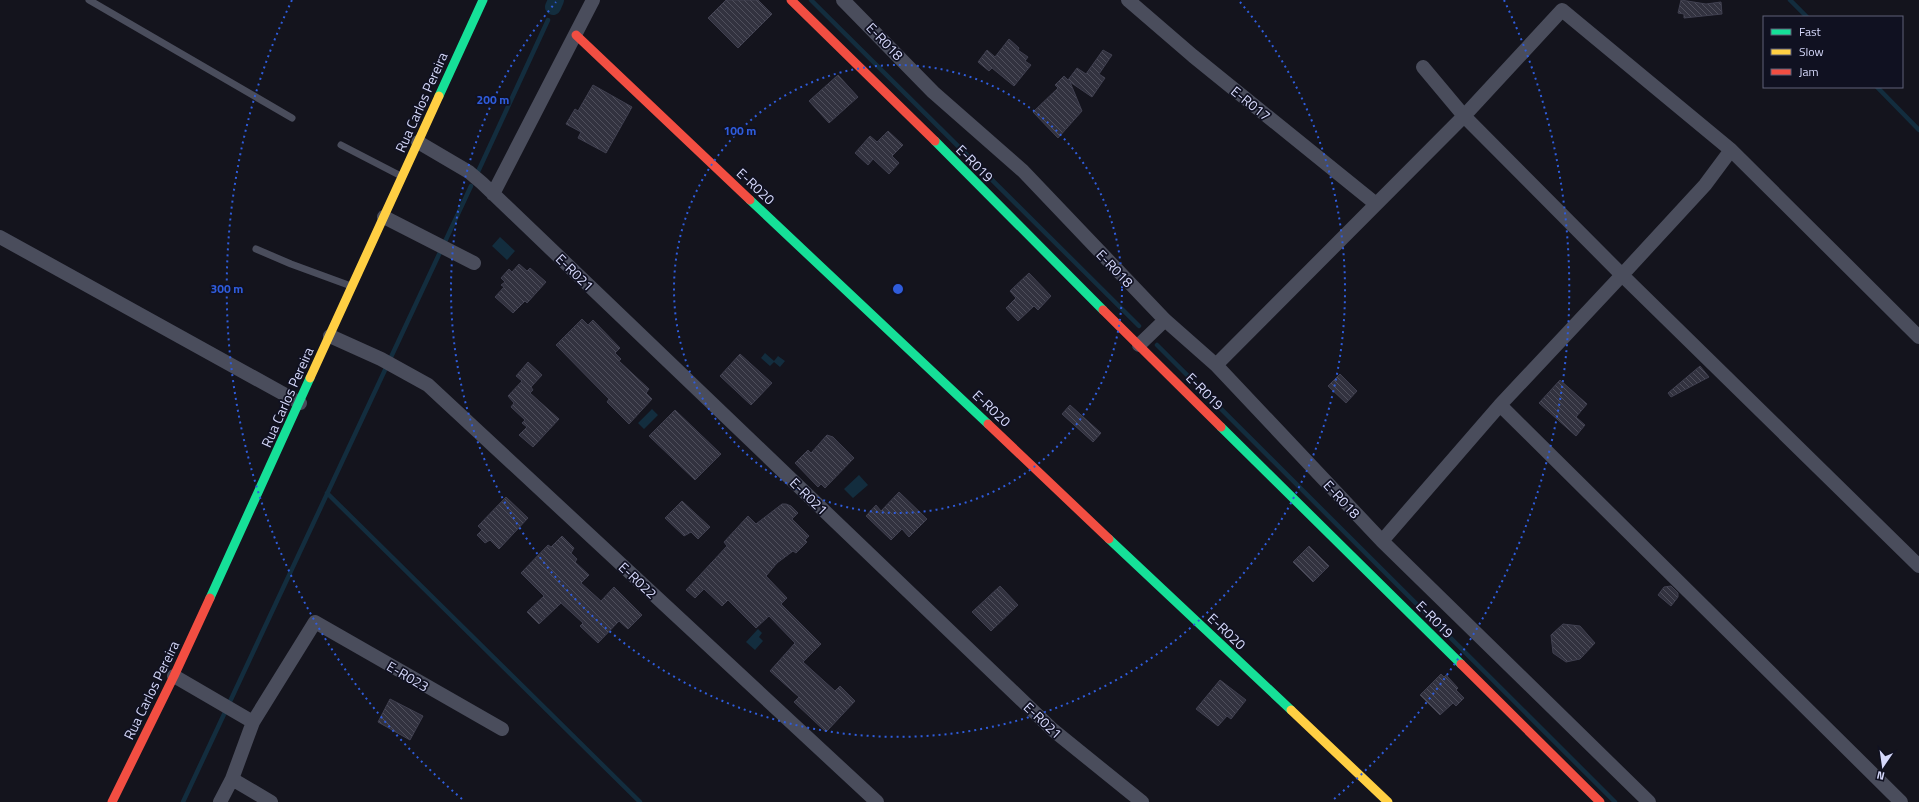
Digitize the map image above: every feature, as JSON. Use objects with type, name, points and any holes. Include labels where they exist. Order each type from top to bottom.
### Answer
[{"type":"street","name":"Rua Carlos Pereira","points":[[112,802],[174,676],[483,0]]},
{"type":"street","points":[[493,194],[593,0]]},
{"type":"street","name":"E-R019","points":[[791,0],[1600,802]]},
{"type":"street","name":"E-R018","points":[[843,0],[933,92],[1023,171],[1165,320],[1216,365],[1382,541],[1649,802]]},
{"type":"street","name":"E-R017","points":[[1128,0],[1192,56],[1376,204]]},
{"type":"street","points":[[1216,365],[1464,116],[1562,10],[1730,150],[1919,337]]},
{"type":"street","name":"E-R020","points":[[576,35],[1388,802]]},
{"type":"street","points":[[1422,67],[1464,116],[1622,275],[1919,566]]},
{"type":"street","name":"E-R021","points":[[418,142],[469,172],[482,183],[1053,730],[1142,802]]},
{"type":"street","points":[[1382,541],[1500,405],[1705,185],[1730,150]]},
{"type":"street","points":[[384,217],[474,263]]},
{"type":"street","points":[[0,237],[300,403]]},
{"type":"street","points":[[1139,345],[1165,320]]},
{"type":"street","name":"E-R022","points":[[330,336],[387,362],[428,385],[877,802]]},
{"type":"street","points":[[1500,405],[1901,802]]},
{"type":"street","name":"E-R023","points":[[253,722],[315,622],[502,729]]},
{"type":"street","points":[[174,676],[253,722],[232,779],[220,802]]},
{"type":"street","points":[[232,779],[270,802]]},
{"type":"lane","points":[[90,0],[292,118]]},
{"type":"lane","points":[[340,145],[403,177]]},
{"type":"lane","points":[[256,249],[290,264],[352,287]]},
{"type":"water","points":[[500,237],[515,251],[507,260],[492,246]]},
{"type":"water","points":[[765,353],[774,361],[778,356],[785,361],[780,367],[774,362],[770,366],[761,358]]},
{"type":"water","points":[[652,409],[658,415],[644,429],[638,423]]},
{"type":"water","points":[[859,475],[868,485],[853,498],[844,489]]},
{"type":"water","points":[[758,629],[762,633],[759,637],[763,641],[755,650],[746,642]]},
{"type":"building","points":[[726,0],[758,0],[772,14],[738,48],[708,18]]},
{"type":"building","points":[[1681,0],[1706,4],[1721,2],[1722,14],[1684,18],[1684,14],[1678,13]]},
{"type":"building","points":[[1009,39],[1019,48],[1018,50],[1028,57],[1025,61],[1031,65],[1014,86],[992,68],[989,71],[978,62],[987,50],[995,57]]},
{"type":"building","points":[[1103,50],[1112,55],[1099,74],[1105,78],[1092,97],[1070,82],[1082,111],[1058,138],[1033,112],[1058,88],[1055,85],[1064,76],[1068,80],[1077,68],[1086,74]]},
{"type":"building","points":[[838,75],[858,97],[829,123],[809,101]]},
{"type":"building","points":[[593,85],[632,107],[606,153],[578,138],[581,132],[566,124],[575,109],[578,111]]},
{"type":"building","points":[[888,131],[903,145],[892,156],[899,163],[889,174],[873,159],[868,165],[855,153],[870,136],[877,142]]},
{"type":"building","points":[[519,264],[527,271],[530,268],[546,282],[527,303],[525,301],[513,313],[495,297],[504,287],[501,285],[505,282],[501,278],[509,269],[512,272]]},
{"type":"building","points":[[1029,273],[1051,296],[1038,310],[1034,306],[1018,321],[1006,308],[1016,298],[1010,291]]},
{"type":"building","points":[[582,319],[588,325],[593,320],[620,348],[615,353],[621,359],[619,361],[649,389],[646,393],[652,399],[629,424],[607,402],[609,399],[556,345]]},
{"type":"building","points":[[740,354],[772,383],[751,405],[720,376]]},
{"type":"building","points":[[528,362],[542,375],[531,387],[533,390],[530,393],[559,419],[533,447],[519,435],[527,427],[522,423],[525,420],[511,407],[514,403],[508,396],[522,381],[516,376]]},
{"type":"building","points":[[1700,366],[1709,377],[1671,397],[1668,393]]},
{"type":"building","points":[[1340,374],[1357,391],[1346,403],[1328,386]]},
{"type":"building","points":[[1560,380],[1587,404],[1576,417],[1585,425],[1576,436],[1539,403]]},
{"type":"building","points":[[1070,405],[1101,433],[1093,442],[1062,414]]},
{"type":"building","points":[[675,410],[721,454],[695,480],[649,436]]},
{"type":"building","points":[[827,435],[833,437],[854,458],[825,488],[821,484],[818,487],[795,463],[808,450],[811,453]]},
{"type":"building","points":[[899,492],[927,519],[909,537],[902,529],[891,540],[866,516],[876,505],[881,511]]},
{"type":"building","points":[[506,497],[528,518],[499,549],[490,540],[485,543],[477,535],[482,530],[478,526]]},
{"type":"building","points":[[682,501],[710,527],[698,539],[691,532],[684,536],[665,518]]},
{"type":"building","points":[[782,504],[791,506],[798,513],[792,519],[809,536],[805,540],[807,542],[796,553],[793,551],[777,563],[766,576],[787,598],[781,604],[821,644],[803,662],[835,691],[840,686],[855,701],[826,732],[794,702],[799,697],[770,671],[795,643],[769,616],[756,628],[728,600],[722,606],[704,589],[695,598],[686,590],[727,546],[724,542],[748,516],[756,524]]},
{"type":"building","points":[[562,536],[574,548],[571,553],[577,559],[575,562],[589,575],[581,583],[601,601],[614,587],[642,615],[628,629],[619,621],[598,643],[580,626],[583,623],[561,603],[539,624],[527,612],[544,596],[521,573],[548,545],[551,547]]},
{"type":"building","points":[[1309,546],[1329,566],[1313,582],[1293,562]]},
{"type":"building","points":[[1000,586],[1018,605],[991,631],[972,612]]},
{"type":"building","points":[[1671,586],[1678,593],[1678,597],[1671,606],[1658,595],[1664,587]]},
{"type":"building","points":[[1563,624],[1580,626],[1595,643],[1580,659],[1566,662],[1553,653],[1551,635]]},
{"type":"building","points":[[1441,674],[1444,677],[1446,675],[1458,688],[1456,690],[1464,698],[1456,706],[1453,703],[1440,715],[1420,695]]},
{"type":"building","points":[[1220,680],[1246,700],[1231,719],[1227,716],[1218,726],[1196,709]]},
{"type":"building","points":[[390,699],[423,716],[410,740],[378,722]]},
{"type":"waterway","points":[[553,7],[556,0]]},
{"type":"waterway","points":[[811,0],[1139,326]]},
{"type":"waterway","points":[[1790,0],[1806,16]]},
{"type":"waterway","points":[[476,176],[548,20]]},
{"type":"waterway","points":[[1878,88],[1919,130]]},
{"type":"waterway","points":[[183,802],[471,186]]},
{"type":"waterway","points":[[1157,345],[1615,802]]},
{"type":"waterway","points":[[327,493],[640,802]]},
{"type":"traffic: fast","points":[[439,96],[483,0]]},
{"type":"traffic: fast","points":[[935,141],[1103,310]]},
{"type":"traffic: fast","points":[[750,200],[988,424]]},
{"type":"traffic: fast","points":[[210,598],[310,378]]},
{"type":"traffic: fast","points":[[1221,427],[1461,664]]},
{"type":"traffic: fast","points":[[1109,539],[1291,710]]},
{"type":"traffic: slow","points":[[310,378],[439,96]]},
{"type":"traffic: slow","points":[[1291,710],[1388,802]]},
{"type":"traffic: jam","points":[[791,0],[935,141]]},
{"type":"traffic: jam","points":[[576,35],[750,200]]},
{"type":"traffic: jam","points":[[1103,310],[1221,427]]},
{"type":"traffic: jam","points":[[988,424],[1109,539]]},
{"type":"traffic: jam","points":[[112,802],[174,676],[210,598]]},
{"type":"traffic: jam","points":[[1461,664],[1600,802]]}]
